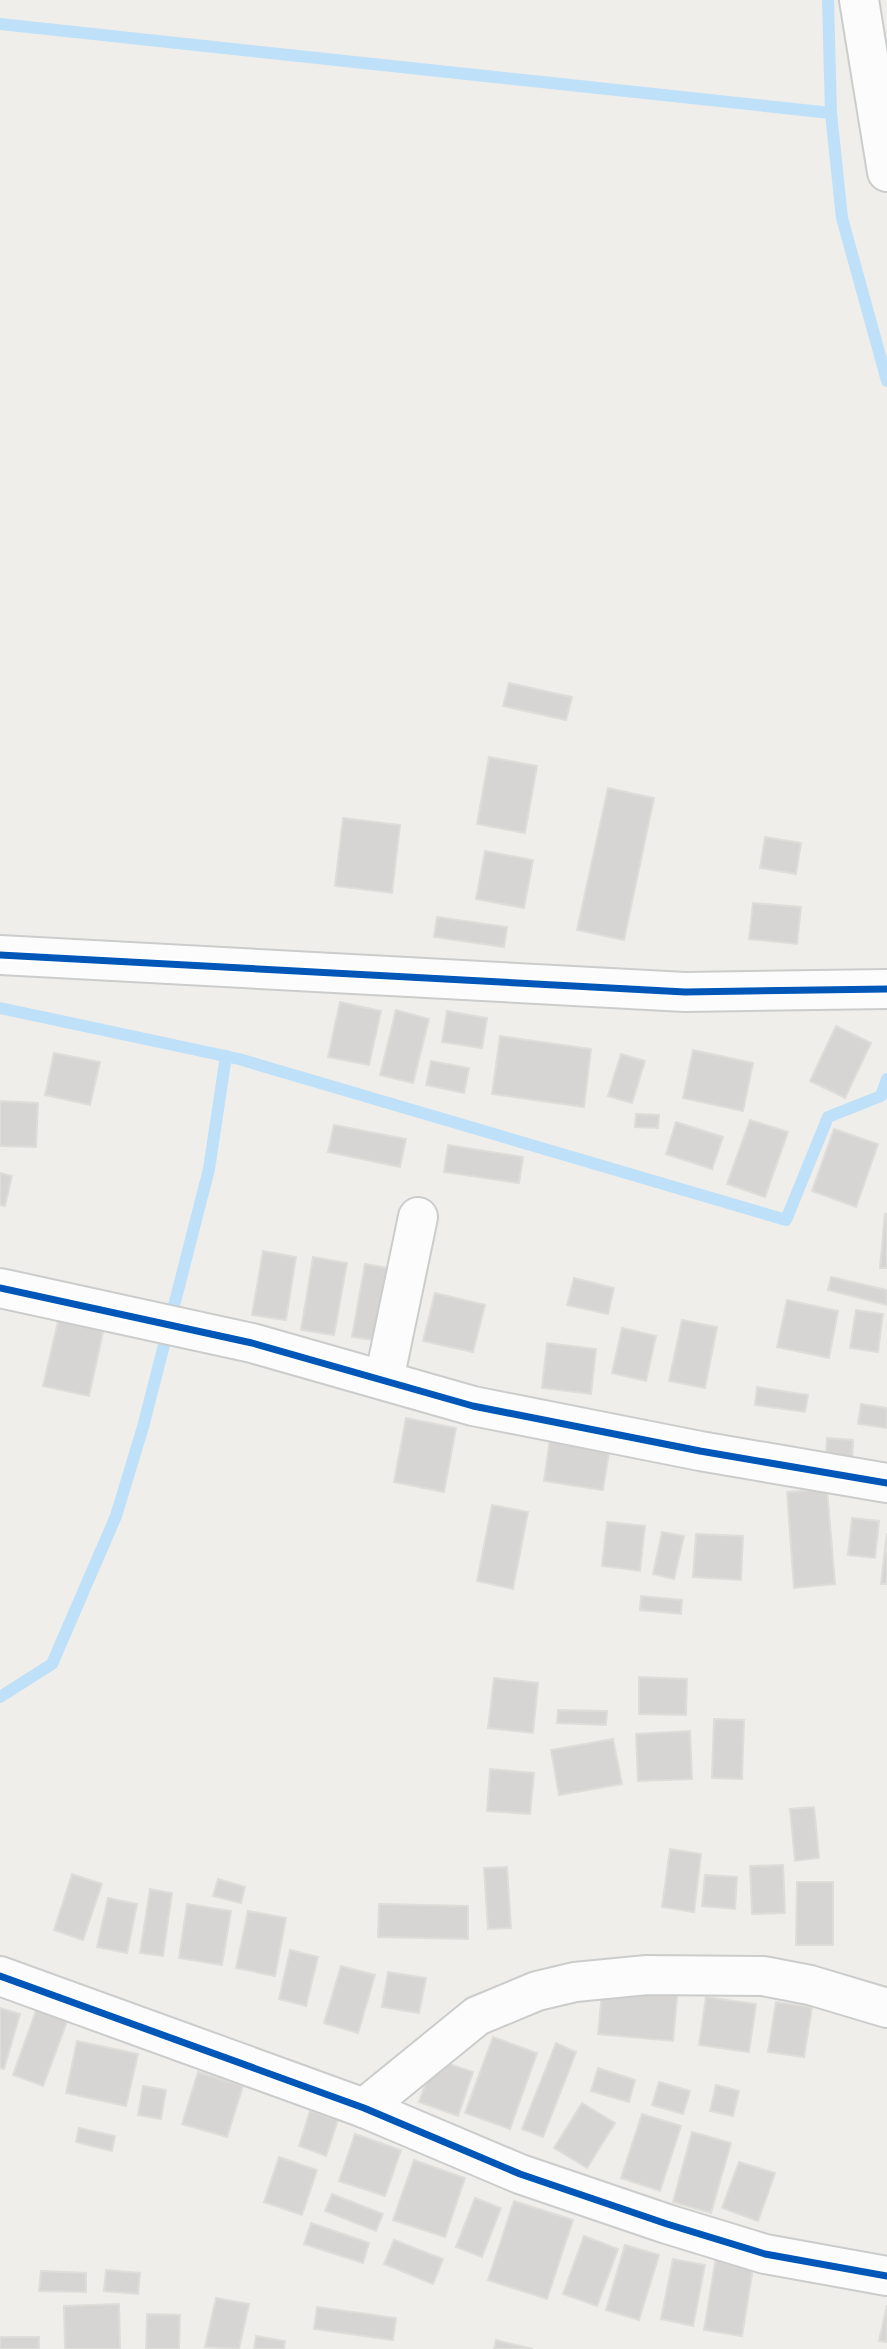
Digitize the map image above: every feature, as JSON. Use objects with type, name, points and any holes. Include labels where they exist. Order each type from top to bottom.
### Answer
[{"type":"street","points":[[859,0],[887,172]]},
{"type":"street","points":[[0,955],[685,992],[887,989]]},
{"type":"street","points":[[384,1380],[418,1217]]},
{"type":"street","points":[[0,1288],[253,1343],[473,1406],[700,1451],[887,1483]]},
{"type":"street","points":[[364,2108],[477,2016],[537,1991],[576,1982],[647,1975],[763,1976],[810,1985],[887,2008]]},
{"type":"street","points":[[0,1976],[364,2108],[520,2174],[667,2224],[765,2254],[887,2276]]},
{"type":"building","points":[[509,683],[572,697],[566,720],[503,706]]},
{"type":"building","points":[[489,757],[537,766],[525,833],[477,824]]},
{"type":"building","points":[[608,788],[654,798],[624,940],[577,930]]},
{"type":"building","points":[[343,818],[400,825],[392,893],[335,886]]},
{"type":"building","points":[[765,837],[801,843],[796,874],[760,868]]},
{"type":"building","points":[[485,851],[533,860],[524,908],[476,899]]},
{"type":"building","points":[[753,903],[801,907],[797,944],[749,939]]},
{"type":"building","points":[[437,917],[507,927],[504,947],[434,937]]},
{"type":"building","points":[[340,1002],[381,1011],[369,1065],[328,1057]]},
{"type":"building","points":[[396,1010],[429,1019],[413,1083],[380,1075]]},
{"type":"building","points":[[447,1011],[487,1018],[482,1048],[442,1042]]},
{"type":"building","points":[[836,1026],[871,1043],[845,1098],[810,1081]]},
{"type":"building","points":[[500,1036],[591,1049],[584,1107],[492,1094]]},
{"type":"building","points":[[693,1050],[753,1063],[743,1111],[683,1098]]},
{"type":"building","points":[[54,1053],[100,1062],[90,1105],[45,1095]]},
{"type":"building","points":[[621,1054],[645,1061],[632,1103],[608,1096]]},
{"type":"building","points":[[431,1061],[469,1068],[464,1093],[426,1085]]},
{"type":"building","points":[[0,1101],[38,1103],[36,1147],[0,1146]]},
{"type":"building","points":[[636,1114],[659,1115],[658,1128],[635,1127]]},
{"type":"building","points":[[750,1120],[788,1132],[765,1197],[727,1184]]},
{"type":"building","points":[[676,1122],[723,1137],[712,1169],[666,1154]]},
{"type":"building","points":[[334,1125],[406,1139],[400,1167],[328,1152]]},
{"type":"building","points":[[834,1129],[878,1144],[856,1207],[812,1191]]},
{"type":"building","points":[[448,1145],[523,1157],[519,1183],[444,1172]]},
{"type":"building","points":[[0,1173],[12,1176],[5,1206],[0,1205]]},
{"type":"building","points":[[885,1214],[887,1268],[880,1268]]},
{"type":"building","points":[[263,1251],[296,1257],[286,1320],[252,1315]]},
{"type":"building","points":[[313,1257],[347,1263],[334,1335],[301,1330]]},
{"type":"building","points":[[365,1264],[393,1269],[380,1341],[352,1337]]},
{"type":"building","points":[[831,1277],[887,1290],[887,1305],[828,1290]]},
{"type":"building","points":[[574,1278],[614,1288],[608,1314],[567,1305]]},
{"type":"building","points":[[435,1293],[485,1305],[473,1352],[423,1341]]},
{"type":"building","points":[[787,1300],[838,1311],[829,1358],[777,1347]]},
{"type":"building","points":[[856,1310],[883,1314],[878,1352],[850,1348]]},
{"type":"building","points":[[60,1313],[105,1323],[89,1396],[43,1386]]},
{"type":"building","points":[[682,1320],[717,1327],[705,1388],[669,1381]]},
{"type":"building","points":[[622,1328],[656,1336],[646,1381],[612,1373]]},
{"type":"building","points":[[547,1343],[596,1349],[591,1394],[542,1388]]},
{"type":"building","points":[[757,1387],[808,1395],[805,1412],[755,1405]]},
{"type":"building","points":[[861,1404],[887,1408],[887,1428],[858,1424]]},
{"type":"building","points":[[406,1418],[456,1428],[444,1492],[394,1482]]},
{"type":"building","points":[[550,1438],[610,1446],[603,1490],[544,1481]]},
{"type":"building","points":[[827,1438],[853,1440],[852,1468],[825,1467]]},
{"type":"building","points":[[827,1489],[835,1584],[794,1588],[787,1492]]},
{"type":"building","points":[[492,1505],[528,1512],[513,1589],[477,1581]]},
{"type":"building","points":[[852,1518],[879,1521],[875,1558],[848,1555]]},
{"type":"building","points":[[607,1522],[645,1526],[640,1571],[602,1566]]},
{"type":"building","points":[[662,1532],[684,1536],[674,1579],[653,1574]]},
{"type":"building","points":[[887,1533],[887,1584],[881,1584]]},
{"type":"building","points":[[696,1534],[743,1536],[741,1580],[693,1577]]},
{"type":"building","points":[[641,1596],[682,1600],[681,1614],[640,1610]]},
{"type":"building","points":[[639,1677],[687,1679],[686,1715],[639,1714]]},
{"type":"building","points":[[494,1678],[538,1683],[533,1733],[488,1728]]},
{"type":"building","points":[[558,1710],[607,1711],[606,1725],[557,1723]]},
{"type":"building","points":[[714,1719],[744,1720],[742,1779],[712,1778]]},
{"type":"building","points":[[690,1731],[692,1779],[638,1781],[636,1734]]},
{"type":"building","points":[[613,1739],[622,1784],[559,1795],[551,1750]]},
{"type":"building","points":[[490,1769],[534,1773],[530,1814],[487,1811]]},
{"type":"building","points":[[814,1807],[819,1858],[795,1861],[790,1809]]},
{"type":"building","points":[[670,1849],[701,1854],[694,1912],[662,1907]]},
{"type":"building","points":[[783,1865],[785,1913],[752,1914],[750,1866]]},
{"type":"building","points":[[507,1867],[511,1928],[488,1929],[484,1868]]},
{"type":"building","points":[[72,1874],[102,1884],[83,1940],[54,1930]]},
{"type":"building","points":[[705,1875],[737,1877],[735,1909],[702,1906]]},
{"type":"building","points":[[218,1879],[245,1887],[241,1903],[213,1896]]},
{"type":"building","points":[[797,1882],[833,1882],[833,1945],[796,1945]]},
{"type":"building","points":[[150,1889],[172,1893],[163,1956],[140,1953]]},
{"type":"building","points":[[108,1898],[137,1904],[127,1953],[97,1947]]},
{"type":"building","points":[[187,1904],[231,1911],[222,1965],[179,1958]]},
{"type":"building","points":[[379,1904],[468,1906],[468,1939],[378,1937]]},
{"type":"building","points":[[248,1911],[286,1918],[275,1976],[236,1968]]},
{"type":"building","points":[[290,1950],[318,1957],[306,2006],[279,1999]]},
{"type":"building","points":[[341,1966],[375,1975],[358,2033],[324,2023]]},
{"type":"building","points":[[388,1972],[426,1978],[419,2013],[382,2007]]},
{"type":"building","points":[[603,1982],[678,1988],[673,2041],[598,2034]]},
{"type":"building","points":[[706,1997],[756,2004],[749,2052],[699,2045]]},
{"type":"building","points":[[776,2002],[812,2007],[804,2057],[768,2052]]},
{"type":"building","points":[[0,2008],[20,2014],[4,2069],[0,2068]]},
{"type":"building","points":[[37,2008],[68,2019],[43,2086],[13,2075]]},
{"type":"building","points":[[493,2037],[537,2053],[510,2129],[465,2113]]},
{"type":"building","points":[[77,2041],[138,2054],[126,2106],[66,2093]]},
{"type":"building","points":[[556,2043],[576,2052],[543,2137],[522,2129]]},
{"type":"building","points":[[435,2059],[473,2072],[458,2116],[419,2102]]},
{"type":"building","points":[[598,2068],[635,2080],[629,2102],[591,2091]]},
{"type":"building","points":[[198,2072],[243,2086],[227,2137],[182,2124]]},
{"type":"building","points":[[659,2082],[690,2091],[683,2114],[652,2105]]},
{"type":"building","points":[[716,2085],[739,2091],[733,2116],[710,2111]]},
{"type":"building","points":[[143,2086],[166,2090],[161,2119],[138,2115]]},
{"type":"building","points":[[582,2103],[615,2123],[587,2168],[554,2148]]},
{"type":"building","points":[[310,2111],[338,2120],[326,2156],[299,2146]]},
{"type":"building","points":[[642,2114],[681,2126],[660,2191],[621,2178]]},
{"type":"building","points":[[79,2128],[115,2136],[112,2151],[76,2142]]},
{"type":"building","points":[[692,2132],[731,2143],[711,2213],[673,2202]]},
{"type":"building","points":[[355,2134],[401,2150],[385,2196],[339,2181]]},
{"type":"building","points":[[279,2157],[317,2170],[302,2215],[264,2202]]},
{"type":"building","points":[[414,2160],[465,2178],[445,2237],[393,2220]]},
{"type":"building","points":[[739,2162],[775,2173],[758,2221],[722,2208]]},
{"type":"building","points":[[332,2194],[383,2214],[376,2231],[325,2211]]},
{"type":"building","points":[[475,2198],[501,2208],[482,2257],[456,2247]]},
{"type":"building","points":[[514,2201],[573,2220],[547,2299],[488,2280]]},
{"type":"building","points":[[311,2223],[369,2243],[363,2263],[304,2244]]},
{"type":"building","points":[[584,2236],[618,2249],[597,2306],[563,2294]]},
{"type":"building","points":[[394,2240],[443,2259],[433,2284],[384,2264]]},
{"type":"building","points":[[625,2245],[659,2255],[639,2320],[606,2310]]},
{"type":"building","points":[[716,2257],[754,2262],[742,2336],[704,2330]]},
{"type":"building","points":[[673,2259],[705,2265],[693,2326],[661,2319]]},
{"type":"building","points":[[106,2270],[140,2273],[138,2294],[104,2291]]},
{"type":"building","points":[[41,2271],[86,2273],[86,2292],[39,2291]]},
{"type":"building","points":[[216,2298],[249,2304],[239,2349],[205,2347]]},
{"type":"building","points":[[119,2304],[120,2349],[65,2349],[64,2306]]},
{"type":"building","points":[[887,2305],[887,2342],[879,2341]]},
{"type":"building","points":[[317,2307],[396,2318],[393,2340],[314,2329]]},
{"type":"building","points":[[147,2314],[180,2315],[179,2349],[146,2349]]},
{"type":"building","points":[[256,2336],[285,2341],[284,2349],[254,2349]]},
{"type":"building","points":[[0,2337],[39,2337],[39,2349],[0,2349]]},
{"type":"building","points":[[496,2340],[533,2349],[494,2349]]},
{"type":"waterway","points":[[828,0],[831,113],[842,218],[887,381]]},
{"type":"waterway","points":[[0,24],[831,113]]},
{"type":"waterway","points":[[0,1008],[239,1059],[786,1220],[828,1117],[881,1096],[887,1079]]},
{"type":"waterway","points":[[0,1697],[52,1664],[116,1516],[143,1427],[209,1169],[226,1056]]},
{"type":"cycle path","points":[[0,955],[685,992],[887,989]]},
{"type":"cycle path","points":[[0,1288],[252,1343],[473,1406],[700,1451],[887,1483]]},
{"type":"cycle path","points":[[0,1976],[364,2108],[520,2174],[667,2224],[765,2254],[887,2276]]}]
